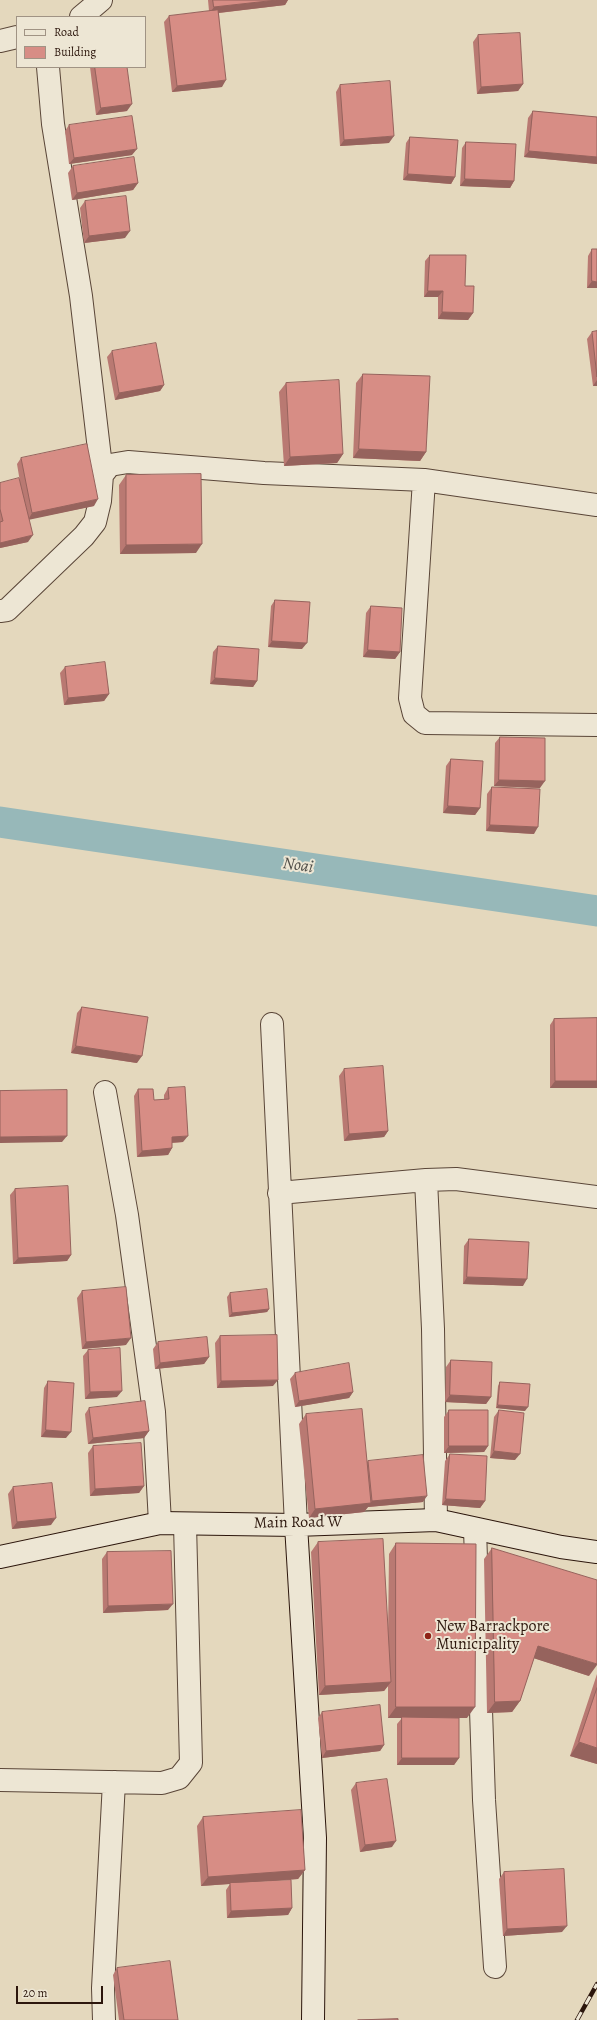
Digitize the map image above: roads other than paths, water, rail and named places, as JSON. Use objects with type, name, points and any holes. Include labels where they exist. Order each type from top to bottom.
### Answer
[{"type":"street","points":[[82,16],[101,0]]},
{"type":"street","points":[[0,41],[16,37]]},
{"type":"street","points":[[0,611],[7,610],[84,536],[95,522],[100,501],[102,475],[81,296],[53,124],[48,68]]},
{"type":"street","points":[[102,475],[110,465],[128,462],[264,473],[424,480],[597,505]]},
{"type":"street","points":[[424,480],[410,698],[414,714],[425,723],[597,725]]},
{"type":"street","points":[[272,1024],[296,1525],[315,1838],[313,2020]]},
{"type":"street","points":[[105,1092],[127,1215],[154,1412],[160,1524]]},
{"type":"street","points":[[279,1193],[426,1180],[456,1179],[597,1197]]},
{"type":"street","points":[[426,1180],[433,1329],[436,1520]]},
{"type":"street","name":"Main Road W","points":[[0,1558],[160,1524],[296,1525],[436,1520],[561,1547],[597,1552]]},
{"type":"street","points":[[0,1780],[162,1784],[179,1778],[191,1763],[185,1524]]},
{"type":"street","points":[[475,1529],[484,1800],[495,1967]]},
{"type":"street","points":[[104,2020],[103,1988],[114,1782]]},
{"type":"waterway","name":"Noai","points":[[0,822],[597,911]]},
{"type":"railway","points":[[577,2020],[597,1984]]},
{"type":"place","name":"New Barrackpore Municipality","points":[[428,1636]]}]
